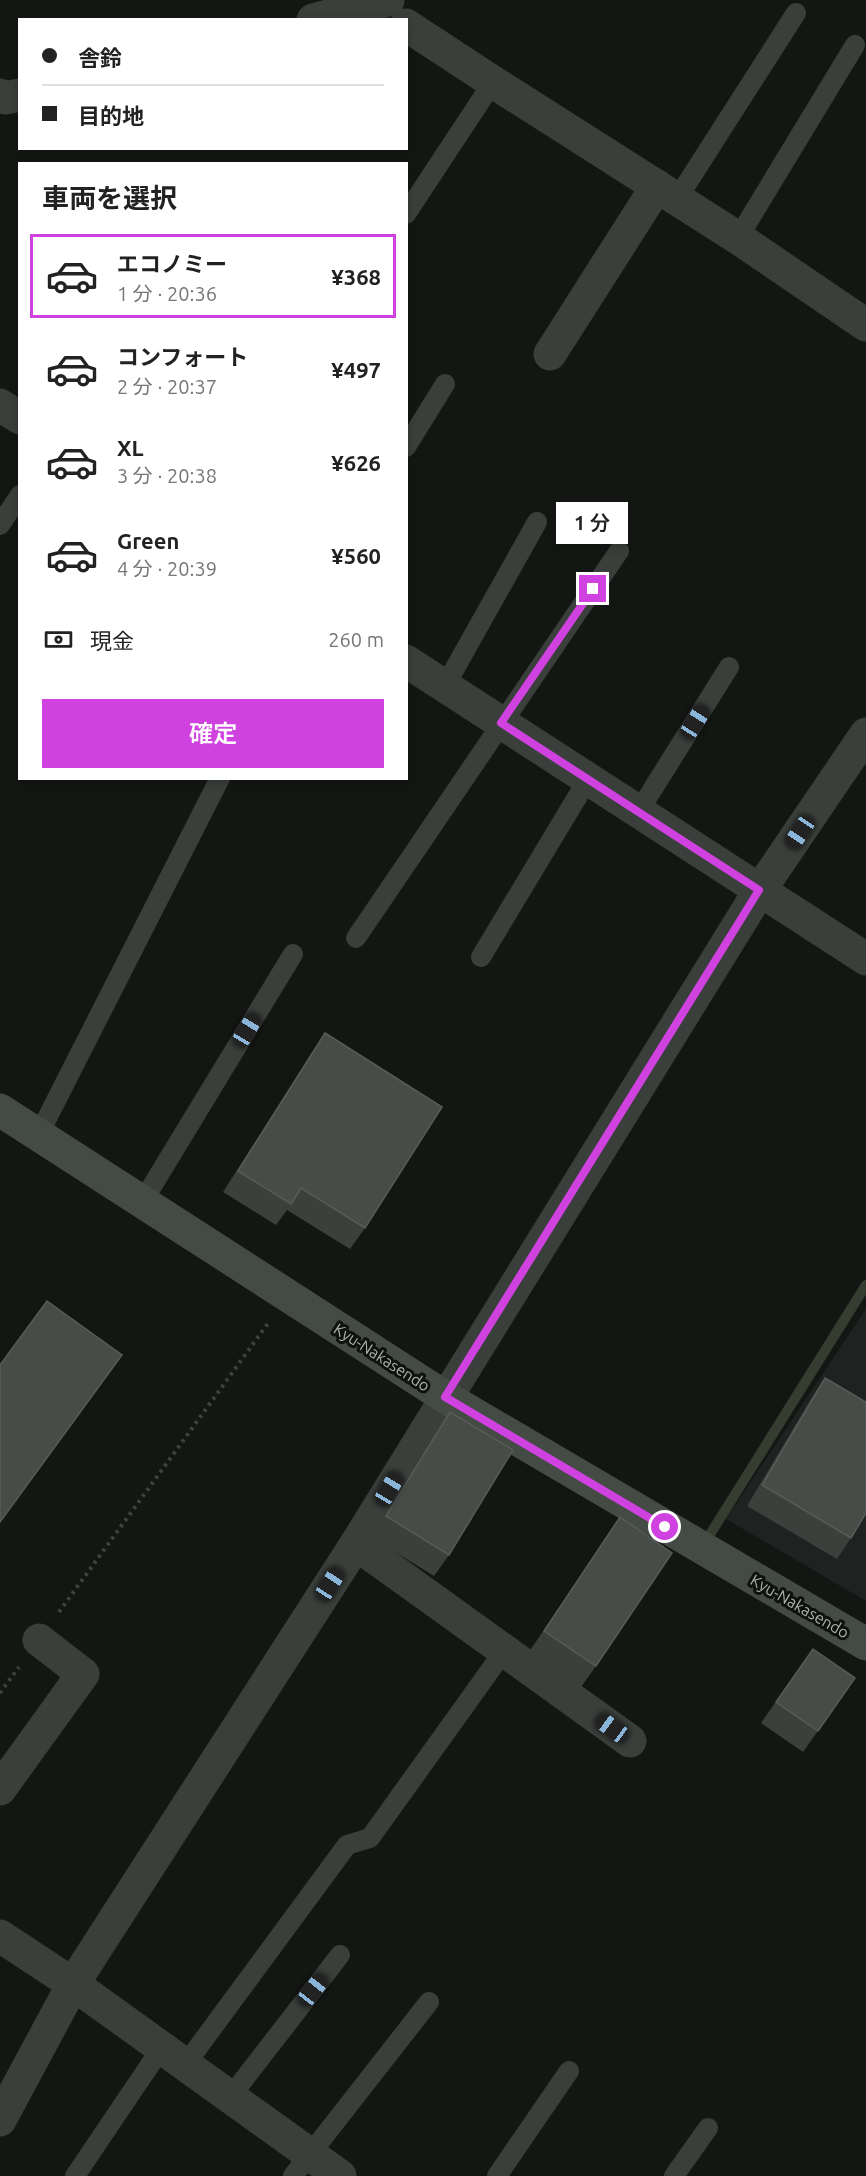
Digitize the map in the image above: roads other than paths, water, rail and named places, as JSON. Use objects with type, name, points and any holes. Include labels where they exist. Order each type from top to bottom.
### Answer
[{"type":"main road","name":"Kyu-Nakasendo","points":[[0,1110],[445,1397],[866,1644]]},
{"type":"street","points":[[323,18],[383,6]]},
{"type":"street","points":[[408,25],[738,238],[865,323]]},
{"type":"street","points":[[0,95],[5,98],[18,95]]},
{"type":"street","points":[[550,354],[667,193]]},
{"type":"street","points":[[0,405],[18,417]]},
{"type":"street","points":[[408,662],[759,890],[864,953]]},
{"type":"street","points":[[0,2120],[73,1984],[356,1544],[759,890],[866,734]]},
{"type":"street","points":[[356,1544],[630,1741]]},
{"type":"street","points":[[0,1788],[83,1674],[39,1640]]},
{"type":"street","points":[[0,1936],[73,1984],[231,2096],[301,2165],[340,2176]]},
{"type":"lane","points":[[667,193],[796,13]]},
{"type":"lane","points":[[738,238],[855,45]]},
{"type":"lane","points":[[408,211],[493,82]]},
{"type":"lane","points":[[408,444],[446,384]]},
{"type":"lane","points":[[0,525],[18,498]]},
{"type":"lane","points":[[445,686],[537,522]]},
{"type":"lane","points":[[356,938],[619,551]]},
{"type":"lane","points":[[639,812],[729,668]]},
{"type":"lane","points":[[481,957],[588,779]]},
{"type":"lane","points":[[39,1134],[219,780]]},
{"type":"lane","points":[[143,1201],[293,954]]},
{"type":"lane","points":[[75,2176],[347,1845],[370,1838],[504,1650]]},
{"type":"lane","points":[[231,2096],[340,1955]]},
{"type":"lane","points":[[301,2165],[429,2002]]},
{"type":"lane","points":[[497,2176],[569,2071]]},
{"type":"lane","points":[[674,2176],[708,2128]]},
{"type":"waterway","points":[[709,1536],[866,1285]]}]
